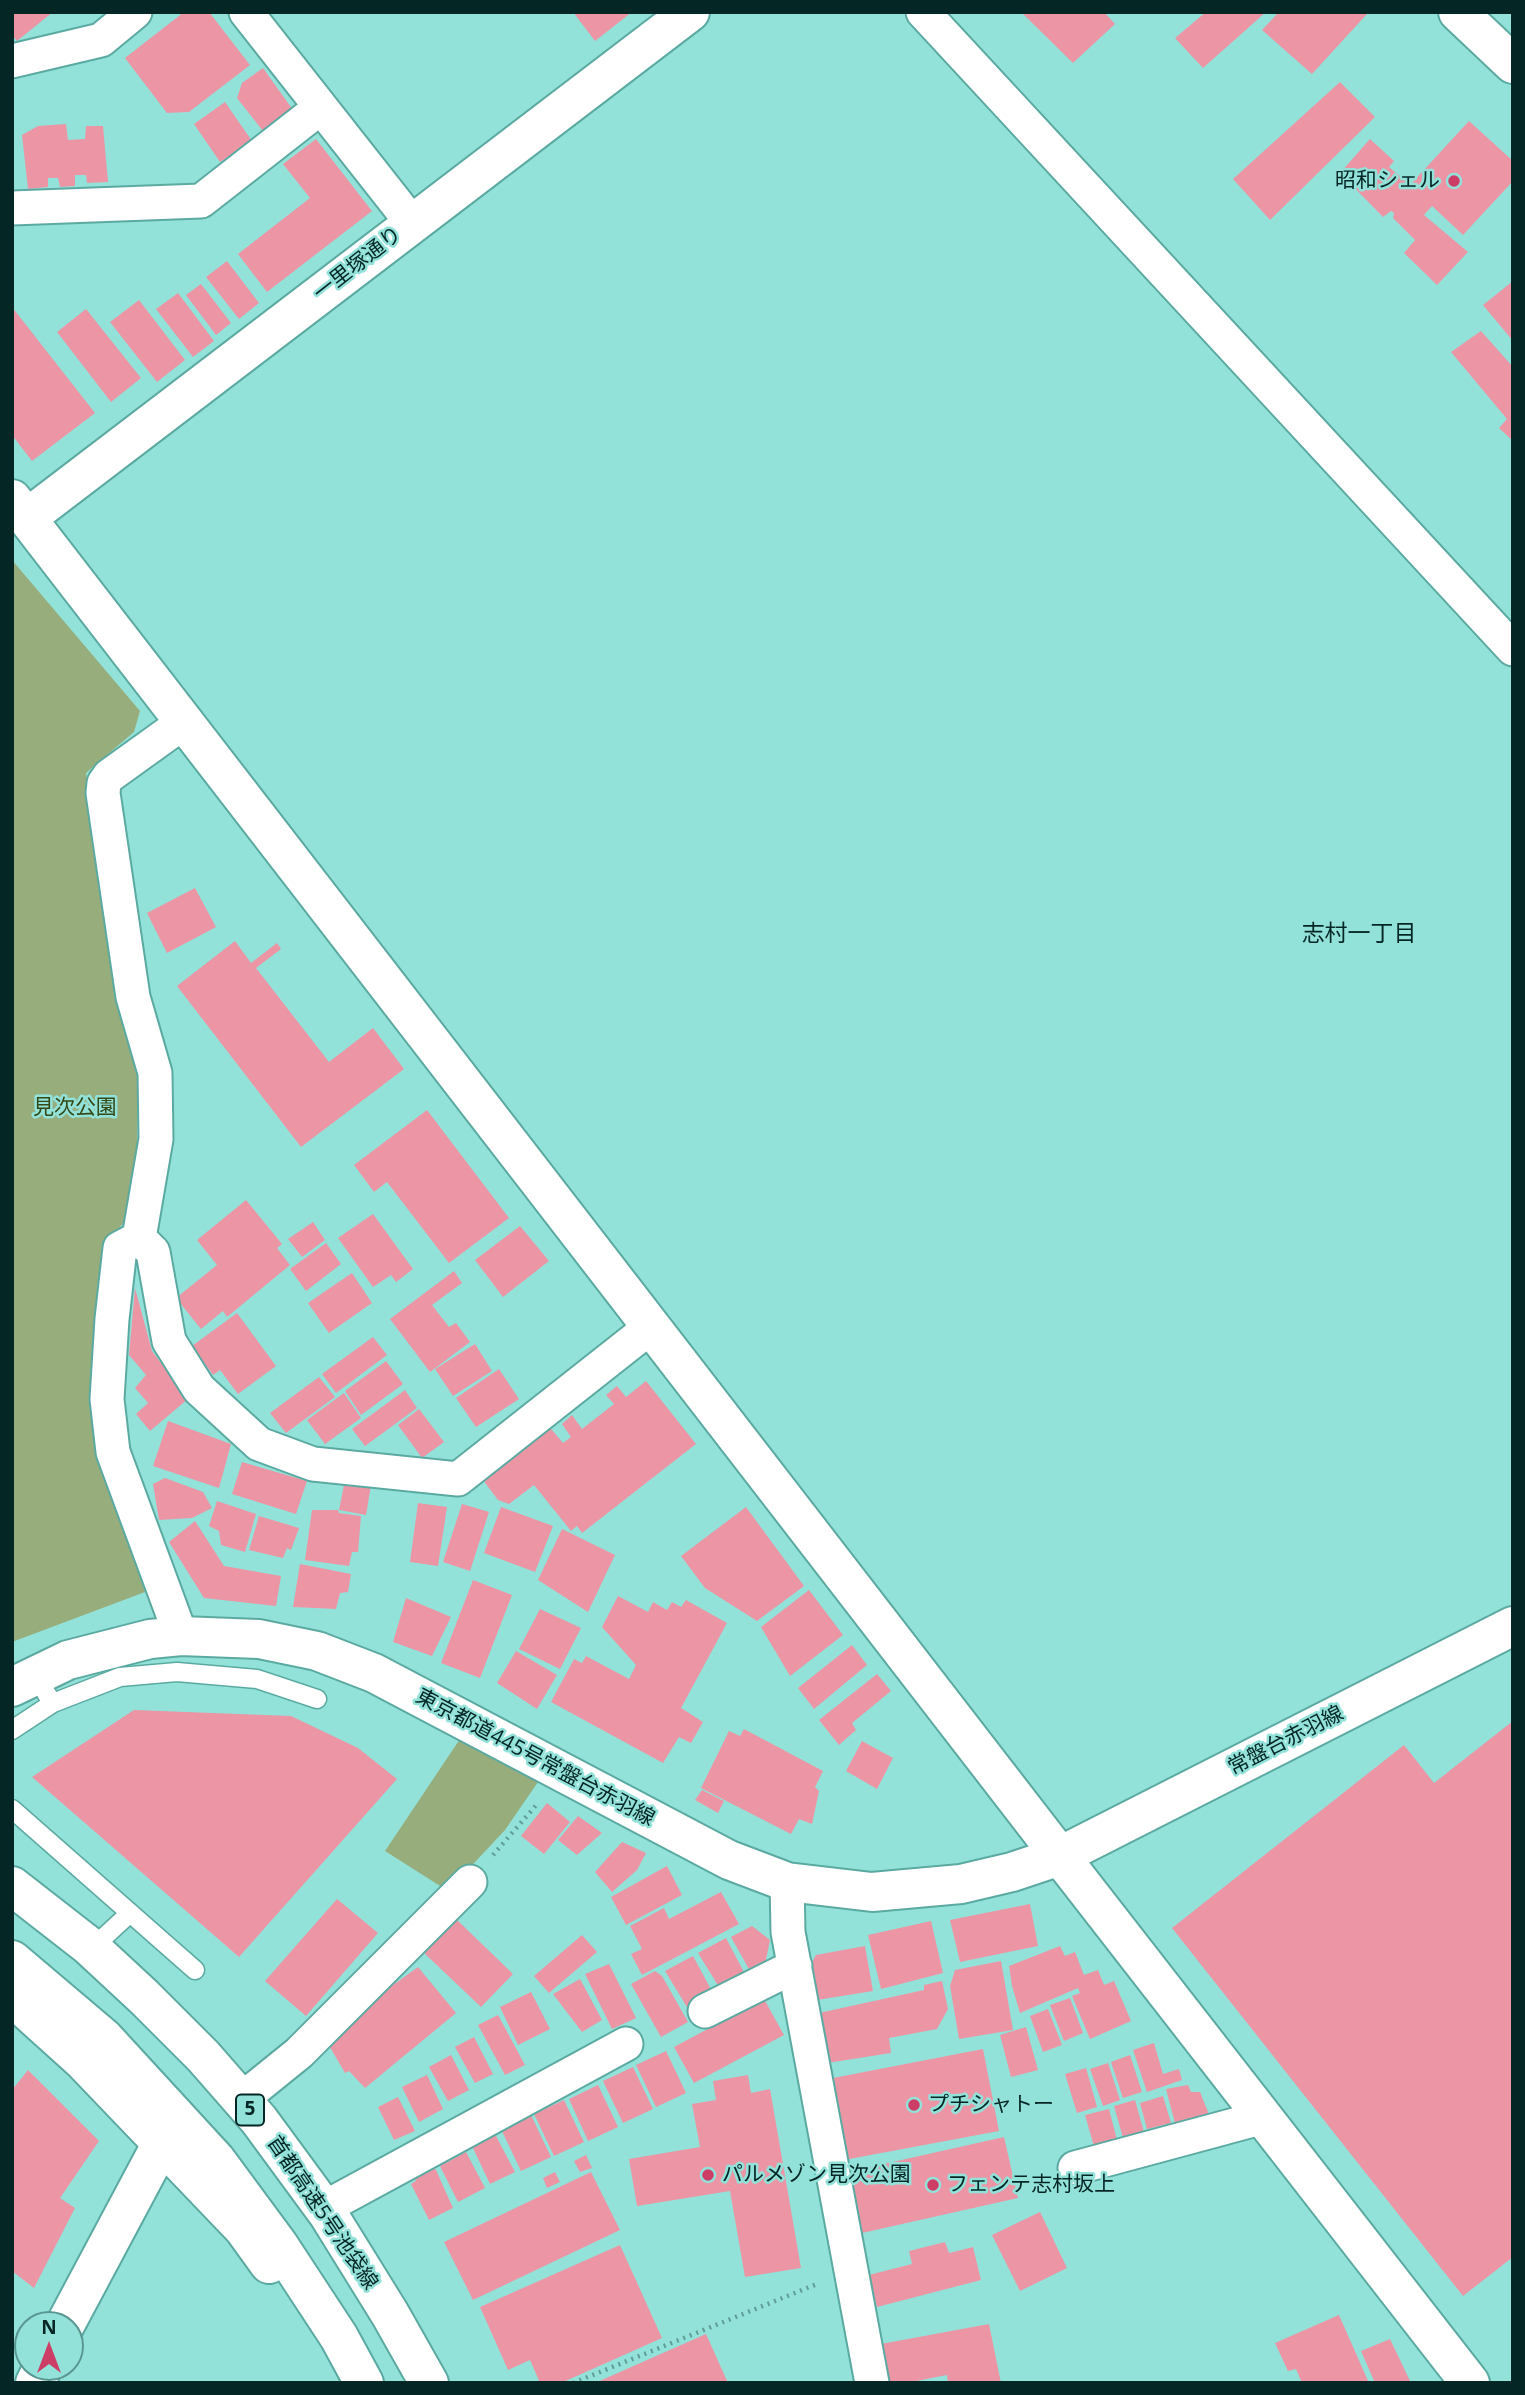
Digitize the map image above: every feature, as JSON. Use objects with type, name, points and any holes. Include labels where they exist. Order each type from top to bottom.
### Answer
[{"type":"main road","name":"一里塚通り","points":[[17,517],[690,12]]},
{"type":"main road","points":[[1458,12],[1513,64]]},
{"type":"main road","points":[[17,517],[184,722],[1470,2383]]},
{"type":"main road","name":"東京都道445号常盤台赤羽線","points":[[33,1689],[68,1660],[150,1639],[181,1636],[259,1639],[317,1651],[374,1673],[729,1860],[787,1882],[872,1892],[961,1884],[1012,1872],[1060,1856]]},
{"type":"main road","name":"常盤台赤羽線","points":[[1060,1856],[1508,1637]]},
{"type":"main road","name":"首都高速5号池袋線","points":[[12,1886],[89,1946],[144,1997],[203,2056],[259,2120],[328,2214],[429,2383]]},
{"type":"main road","points":[[12,1960],[104,2038],[216,2160],[278,2244],[339,2337],[364,2383]]},
{"type":"main road","points":[[12,1997],[84,2062],[243,2228],[326,2341],[346,2383]]},
{"type":"main road","points":[[72,2311],[162,2143]]},
{"type":"street","points":[[12,61],[101,40],[135,12]]},
{"type":"street","points":[[246,12],[412,223]]},
{"type":"street","points":[[923,12],[1513,649]]},
{"type":"street","points":[[12,208],[201,201],[320,108]]},
{"type":"street","points":[[139,1238],[156,1139],[155,1073],[133,997],[103,793],[104,783],[109,776],[184,722]]},
{"type":"street","points":[[139,1238],[153,1252],[169,1341],[199,1389],[259,1444],[313,1464],[458,1479],[652,1326]]},
{"type":"street","points":[[139,1238],[120,1248],[107,1399],[113,1452],[181,1636]]},
{"type":"street","points":[[12,1865],[102,1939],[200,2035],[252,2091],[369,2248],[444,2383]]},
{"type":"street","points":[[252,2091],[299,2053],[470,1882]]},
{"type":"street","points":[[787,1882],[788,1932],[872,2383]]},
{"type":"street","points":[[705,2011],[795,1966]]},
{"type":"street","points":[[335,2202],[626,2044]]},
{"type":"street","points":[[1075,2168],[1264,2117]]},
{"type":"lane","points":[[12,1730],[33,1689],[120,1677],[177,1672],[257,1679],[317,1699]]},
{"type":"lane","points":[[12,1809],[195,1970]]},
{"type":"lane","points":[[102,1939],[130,1913]]},
{"type":"path","points":[[470,1882],[563,1773]]},
{"type":"path","points":[[573,2383],[850,2271]]},
{"type":"green space","name":"見次公園","points":[[12,560],[140,711],[134,732],[86,773],[116,1001],[138,1073],[137,1144],[127,1219],[109,1240],[101,1452],[145,1592],[12,1642]]},
{"type":"green space","points":[[464,1733],[538,1782],[505,1830],[448,1891],[385,1851]]},
{"type":"building","points":[[12,12],[53,12],[17,41],[12,35]]},
{"type":"building","points":[[184,12],[209,12],[250,65],[189,112],[167,113],[125,58]]},
{"type":"building","points":[[573,12],[632,12],[595,41]]},
{"type":"building","points":[[1021,12],[1104,12],[1115,24],[1073,63]]},
{"type":"building","points":[[1206,12],[1266,12],[1203,68],[1175,38]]},
{"type":"building","points":[[1279,12],[1367,14],[1312,74],[1262,30]]},
{"type":"building","points":[[263,68],[293,110],[263,131],[237,98],[242,83]]},
{"type":"building","points":[[1340,82],[1375,117],[1270,220],[1233,179]]},
{"type":"building","points":[[225,102],[252,141],[220,162],[194,124]]},
{"type":"building","points":[[1469,121],[1513,161],[1513,181],[1463,235],[1432,206],[1424,215],[1468,252],[1437,285],[1404,253],[1415,240],[1393,218],[1394,213],[1391,211],[1383,217],[1340,173],[1370,139],[1394,161],[1389,167],[1410,185]]},
{"type":"building","points":[[66,124],[68,140],[85,139],[86,126],[103,126],[108,182],[87,183],[86,175],[75,175],[75,186],[60,187],[58,178],[48,178],[48,187],[28,189],[22,135],[38,126]]},
{"type":"building","points":[[316,139],[372,211],[267,292],[238,254],[310,198],[283,164]]},
{"type":"building","points":[[227,261],[259,303],[239,319],[206,277]]},
{"type":"building","points":[[1513,281],[1513,341],[1483,305]]},
{"type":"building","points":[[201,284],[231,323],[216,335],[186,295]]},
{"type":"building","points":[[178,293],[214,341],[193,357],[156,309]]},
{"type":"building","points":[[139,300],[185,360],[157,382],[110,322]]},
{"type":"building","points":[[12,307],[95,413],[32,461],[12,435]]},
{"type":"building","points":[[86,309],[141,378],[111,402],[57,332]]},
{"type":"building","points":[[1481,331],[1513,367],[1513,441],[1499,428],[1507,419],[1451,352]]},
{"type":"building","points":[[195,888],[216,927],[167,953],[147,913]]},
{"type":"building","points":[[235,941],[251,963],[277,943],[281,949],[256,968],[329,1062],[373,1028],[404,1069],[301,1147],[177,986]]},
{"type":"building","points":[[427,1110],[509,1218],[449,1263],[387,1182],[374,1192],[354,1165]]},
{"type":"building","points":[[246,1200],[282,1244],[277,1248],[290,1265],[227,1317],[223,1311],[201,1329],[176,1298],[217,1265],[197,1240]]},
{"type":"building","points":[[373,1214],[413,1269],[396,1282],[391,1275],[373,1287],[338,1238]]},
{"type":"building","points":[[313,1222],[325,1240],[302,1257],[288,1239]]},
{"type":"building","points":[[520,1226],[549,1261],[503,1297],[475,1260]]},
{"type":"building","points":[[326,1243],[341,1264],[306,1291],[290,1269]]},
{"type":"building","points":[[454,1271],[462,1283],[432,1305],[449,1327],[456,1323],[470,1342],[430,1372],[390,1319]]},
{"type":"building","points":[[352,1273],[372,1303],[329,1333],[308,1303]]},
{"type":"building","points":[[135,1288],[152,1351],[188,1399],[150,1431],[136,1414],[148,1403],[135,1388],[146,1375],[129,1355]]},
{"type":"building","points":[[237,1313],[276,1366],[238,1394],[220,1370],[213,1375],[192,1346]]},
{"type":"building","points":[[373,1337],[387,1355],[336,1393],[322,1374]]},
{"type":"building","points":[[475,1344],[492,1371],[453,1396],[435,1369]]},
{"type":"building","points":[[386,1361],[403,1384],[361,1415],[345,1391]]},
{"type":"building","points":[[499,1369],[519,1399],[476,1427],[456,1398]]},
{"type":"building","points":[[319,1377],[335,1397],[286,1433],[270,1413]]},
{"type":"building","points":[[646,1381],[696,1444],[582,1533],[577,1526],[571,1531],[534,1485],[509,1504],[498,1500],[480,1476],[547,1424],[563,1443],[571,1437],[562,1424],[572,1415],[582,1429],[614,1404],[606,1395],[617,1386],[626,1397]]},
{"type":"building","points":[[405,1390],[417,1408],[365,1446],[352,1429]]},
{"type":"building","points":[[344,1393],[361,1418],[325,1444],[307,1420]]},
{"type":"building","points":[[419,1409],[444,1442],[422,1458],[398,1425]]},
{"type":"building","points":[[168,1421],[231,1444],[219,1488],[153,1466]]},
{"type":"building","points":[[242,1462],[307,1481],[296,1514],[232,1494]]},
{"type":"building","points":[[165,1478],[203,1492],[212,1508],[192,1518],[159,1520],[153,1484]]},
{"type":"building","points":[[345,1480],[371,1485],[366,1515],[339,1510]]},
{"type":"building","points":[[217,1501],[256,1514],[245,1552],[221,1545],[219,1531],[209,1526]]},
{"type":"building","points":[[418,1503],[447,1507],[438,1566],[410,1562]]},
{"type":"building","points":[[462,1504],[489,1512],[470,1571],[443,1562]]},
{"type":"building","points":[[501,1507],[553,1526],[535,1572],[484,1553]]},
{"type":"building","points":[[746,1507],[804,1586],[757,1621],[705,1588],[681,1556]]},
{"type":"building","points":[[312,1510],[338,1510],[339,1513],[361,1516],[358,1552],[352,1552],[349,1566],[305,1560]]},
{"type":"building","points":[[259,1516],[299,1528],[291,1550],[287,1548],[283,1558],[249,1550]]},
{"type":"building","points":[[195,1521],[224,1566],[281,1576],[276,1606],[204,1598],[169,1542]]},
{"type":"building","points":[[562,1529],[615,1555],[588,1612],[538,1580]]},
{"type":"building","points":[[300,1564],[351,1574],[348,1592],[340,1593],[336,1609],[293,1607]]},
{"type":"building","points":[[473,1580],[512,1595],[480,1678],[441,1663]]},
{"type":"building","points":[[809,1590],[843,1635],[790,1676],[761,1627]]},
{"type":"building","points":[[618,1596],[648,1612],[653,1602],[667,1610],[672,1602],[681,1607],[686,1600],[727,1623],[681,1708],[703,1722],[691,1743],[679,1737],[663,1763],[551,1702],[574,1659],[582,1663],[586,1656],[629,1679],[636,1665],[602,1627]]},
{"type":"building","points":[[406,1598],[451,1617],[432,1656],[393,1642]]},
{"type":"building","points":[[540,1609],[581,1628],[560,1669],[519,1649]]},
{"type":"building","points":[[852,1645],[867,1665],[814,1709],[798,1688]]},
{"type":"building","points":[[516,1651],[557,1675],[537,1709],[497,1683]]},
{"type":"building","points":[[877,1674],[891,1691],[852,1723],[856,1730],[839,1745],[819,1720]]},
{"type":"building","points":[[134,1710],[291,1716],[358,1748],[397,1779],[239,1957],[32,1777]]},
{"type":"building","points":[[1513,1721],[1513,2257],[1463,2296],[1172,1928],[1404,1745],[1434,1783]]},
{"type":"building","points":[[744,1729],[823,1771],[815,1787],[819,1791],[812,1824],[799,1819],[791,1834],[701,1788],[729,1731],[740,1736]]},
{"type":"building","points":[[862,1741],[893,1758],[877,1789],[846,1771]]},
{"type":"building","points":[[702,1790],[724,1801],[718,1813],[695,1800]]},
{"type":"building","points":[[547,1803],[570,1822],[544,1854],[521,1836]]},
{"type":"building","points":[[578,1816],[602,1833],[577,1855],[558,1840]]},
{"type":"building","points":[[622,1842],[646,1853],[637,1870],[612,1892],[595,1872]]},
{"type":"building","points":[[667,1866],[682,1895],[626,1925],[611,1897]]},
{"type":"building","points":[[721,1892],[739,1924],[642,1975],[631,1954],[642,1949],[630,1926],[664,1908],[669,1919]]},
{"type":"building","points":[[337,1899],[378,1933],[306,2016],[265,1981]]},
{"type":"building","points":[[1030,1904],[1038,1946],[960,1962],[950,1920]]},
{"type":"building","points":[[454,1917],[513,1974],[481,2007],[422,1951]]},
{"type":"building","points":[[931,1921],[943,1973],[881,1989],[868,1935]]},
{"type":"building","points":[[752,1926],[770,1940],[765,1964],[750,1971],[731,1937]]},
{"type":"building","points":[[582,1935],[597,1952],[549,1993],[534,1976]]},
{"type":"building","points":[[726,1938],[745,1974],[719,1987],[698,1953]]},
{"type":"building","points":[[865,1946],[873,1991],[817,2000],[811,1964],[816,1955]]},
{"type":"building","points":[[1060,1946],[1065,1956],[1075,1952],[1084,1975],[1098,1970],[1104,1985],[1114,1981],[1131,2021],[1090,2039],[1072,1996],[1080,1993],[1078,1988],[1020,2013],[1009,1966]]},
{"type":"building","points":[[693,1956],[713,1993],[687,2007],[665,1971]]},
{"type":"building","points":[[1001,1961],[1013,2030],[959,2039],[950,1986],[955,1970]]},
{"type":"building","points":[[609,1964],[636,2018],[612,2029],[585,1974]]},
{"type":"building","points":[[418,1967],[456,2013],[365,2088],[349,2071],[345,2073],[327,2042],[382,1974],[393,1985]]},
{"type":"building","points":[[655,1971],[662,1976],[688,2022],[661,2037],[631,1984]]},
{"type":"building","points":[[580,1979],[602,2020],[582,2032],[553,1994]]},
{"type":"building","points":[[942,1981],[948,2009],[937,2029],[889,2038],[891,2053],[827,2063],[819,2013],[924,1990],[924,1985]]},
{"type":"building","points":[[531,1992],[550,2029],[518,2045],[500,2007]]},
{"type":"building","points":[[1070,1998],[1083,2033],[1064,2041],[1050,2005]]},
{"type":"building","points":[[764,1999],[784,2035],[694,2083],[674,2047]]},
{"type":"building","points":[[1048,2009],[1062,2045],[1043,2052],[1030,2016]]},
{"type":"building","points":[[498,2015],[525,2065],[505,2075],[478,2025]]},
{"type":"building","points":[[1026,2027],[1038,2070],[1011,2077],[1000,2035]]},
{"type":"building","points":[[474,2037],[493,2074],[475,2083],[455,2047]]},
{"type":"building","points":[[1154,2043],[1163,2074],[1179,2069],[1182,2080],[1147,2092],[1133,2050]]},
{"type":"building","name":"プチシャトー","points":[[983,2049],[999,2131],[844,2160],[828,2079]]},
{"type":"building","points":[[666,2051],[686,2093],[656,2107],[636,2065]]},
{"type":"building","points":[[451,2055],[469,2090],[448,2101],[429,2067]]},
{"type":"building","points":[[1130,2055],[1142,2092],[1123,2098],[1111,2062]]},
{"type":"building","points":[[1108,2063],[1120,2100],[1103,2106],[1090,2069]]},
{"type":"building","points":[[633,2067],[653,2109],[623,2123],[603,2081]]},
{"type":"building","points":[[1086,2068],[1097,2107],[1077,2113],[1065,2074]]},
{"type":"building","points":[[28,2070],[99,2141],[60,2198],[75,2208],[34,2288],[12,2271],[12,2090]]},
{"type":"building","points":[[427,2075],[443,2109],[419,2122],[402,2087]]},
{"type":"building","name":"パルメゾン見次公園","points":[[748,2075],[751,2093],[770,2089],[801,2268],[745,2277],[730,2191],[637,2206],[629,2159],[700,2147],[692,2104],[716,2100],[713,2081]]},
{"type":"building","points":[[598,2085],[618,2127],[588,2141],[569,2099]]},
{"type":"building","points":[[1188,2085],[1191,2092],[1200,2092],[1210,2117],[1176,2127],[1166,2089]]},
{"type":"building","points":[[1163,2096],[1171,2123],[1147,2129],[1140,2103]]},
{"type":"building","points":[[398,2097],[415,2131],[394,2140],[378,2107]]},
{"type":"building","points":[[564,2100],[584,2142],[554,2156],[534,2114]]},
{"type":"building","points":[[1135,2100],[1144,2132],[1123,2138],[1114,2106]]},
{"type":"building","points":[[1109,2109],[1118,2144],[1095,2150],[1085,2115]]},
{"type":"building","points":[[531,2115],[551,2157],[521,2171],[501,2129]]},
{"type":"building","points":[[495,2134],[515,2172],[490,2184],[472,2146]]},
{"type":"building","name":"フェンテ志村坂上","points":[[1004,2137],[1018,2198],[862,2233],[848,2172]]},
{"type":"building","points":[[466,2152],[485,2188],[458,2202],[440,2166]]},
{"type":"building","points":[[586,2155],[592,2168],[580,2172],[574,2161]]},
{"type":"building","points":[[429,2165],[436,2170],[453,2208],[429,2220],[411,2184],[416,2181],[412,2173]]},
{"type":"building","points":[[555,2172],[560,2182],[547,2188],[543,2178]]},
{"type":"building","points":[[591,2172],[620,2230],[473,2300],[444,2242]]},
{"type":"building","points":[[1040,2212],[1067,2268],[1020,2291],[992,2235]]},
{"type":"building","points":[[945,2242],[949,2253],[973,2247],[981,2280],[877,2307],[869,2275],[912,2264],[909,2251]]},
{"type":"building","points":[[620,2245],[662,2338],[561,2383],[540,2383],[530,2360],[508,2370],[480,2307]]},
{"type":"building","points":[[1339,2315],[1369,2383],[1302,2383],[1296,2369],[1288,2371],[1275,2343]]},
{"type":"building","points":[[989,2324],[1001,2383],[948,2383],[947,2375],[906,2383],[888,2383],[881,2344]]},
{"type":"building","points":[[706,2334],[728,2383],[595,2383]]},
{"type":"building","points":[[1390,2339],[1411,2383],[1375,2383],[1361,2351]]},
{"type":"place","name":"昭和シェル","points":[[1454,181]]},
{"type":"place","name":"プチシャトー","points":[[914,2105]]},
{"type":"place","name":"パルメゾン見次公園","points":[[708,2175]]},
{"type":"place","name":"フェンテ志村坂上","points":[[933,2185]]},
{"type":"district","name":"志村一丁目","points":[[1359,934]]}]
